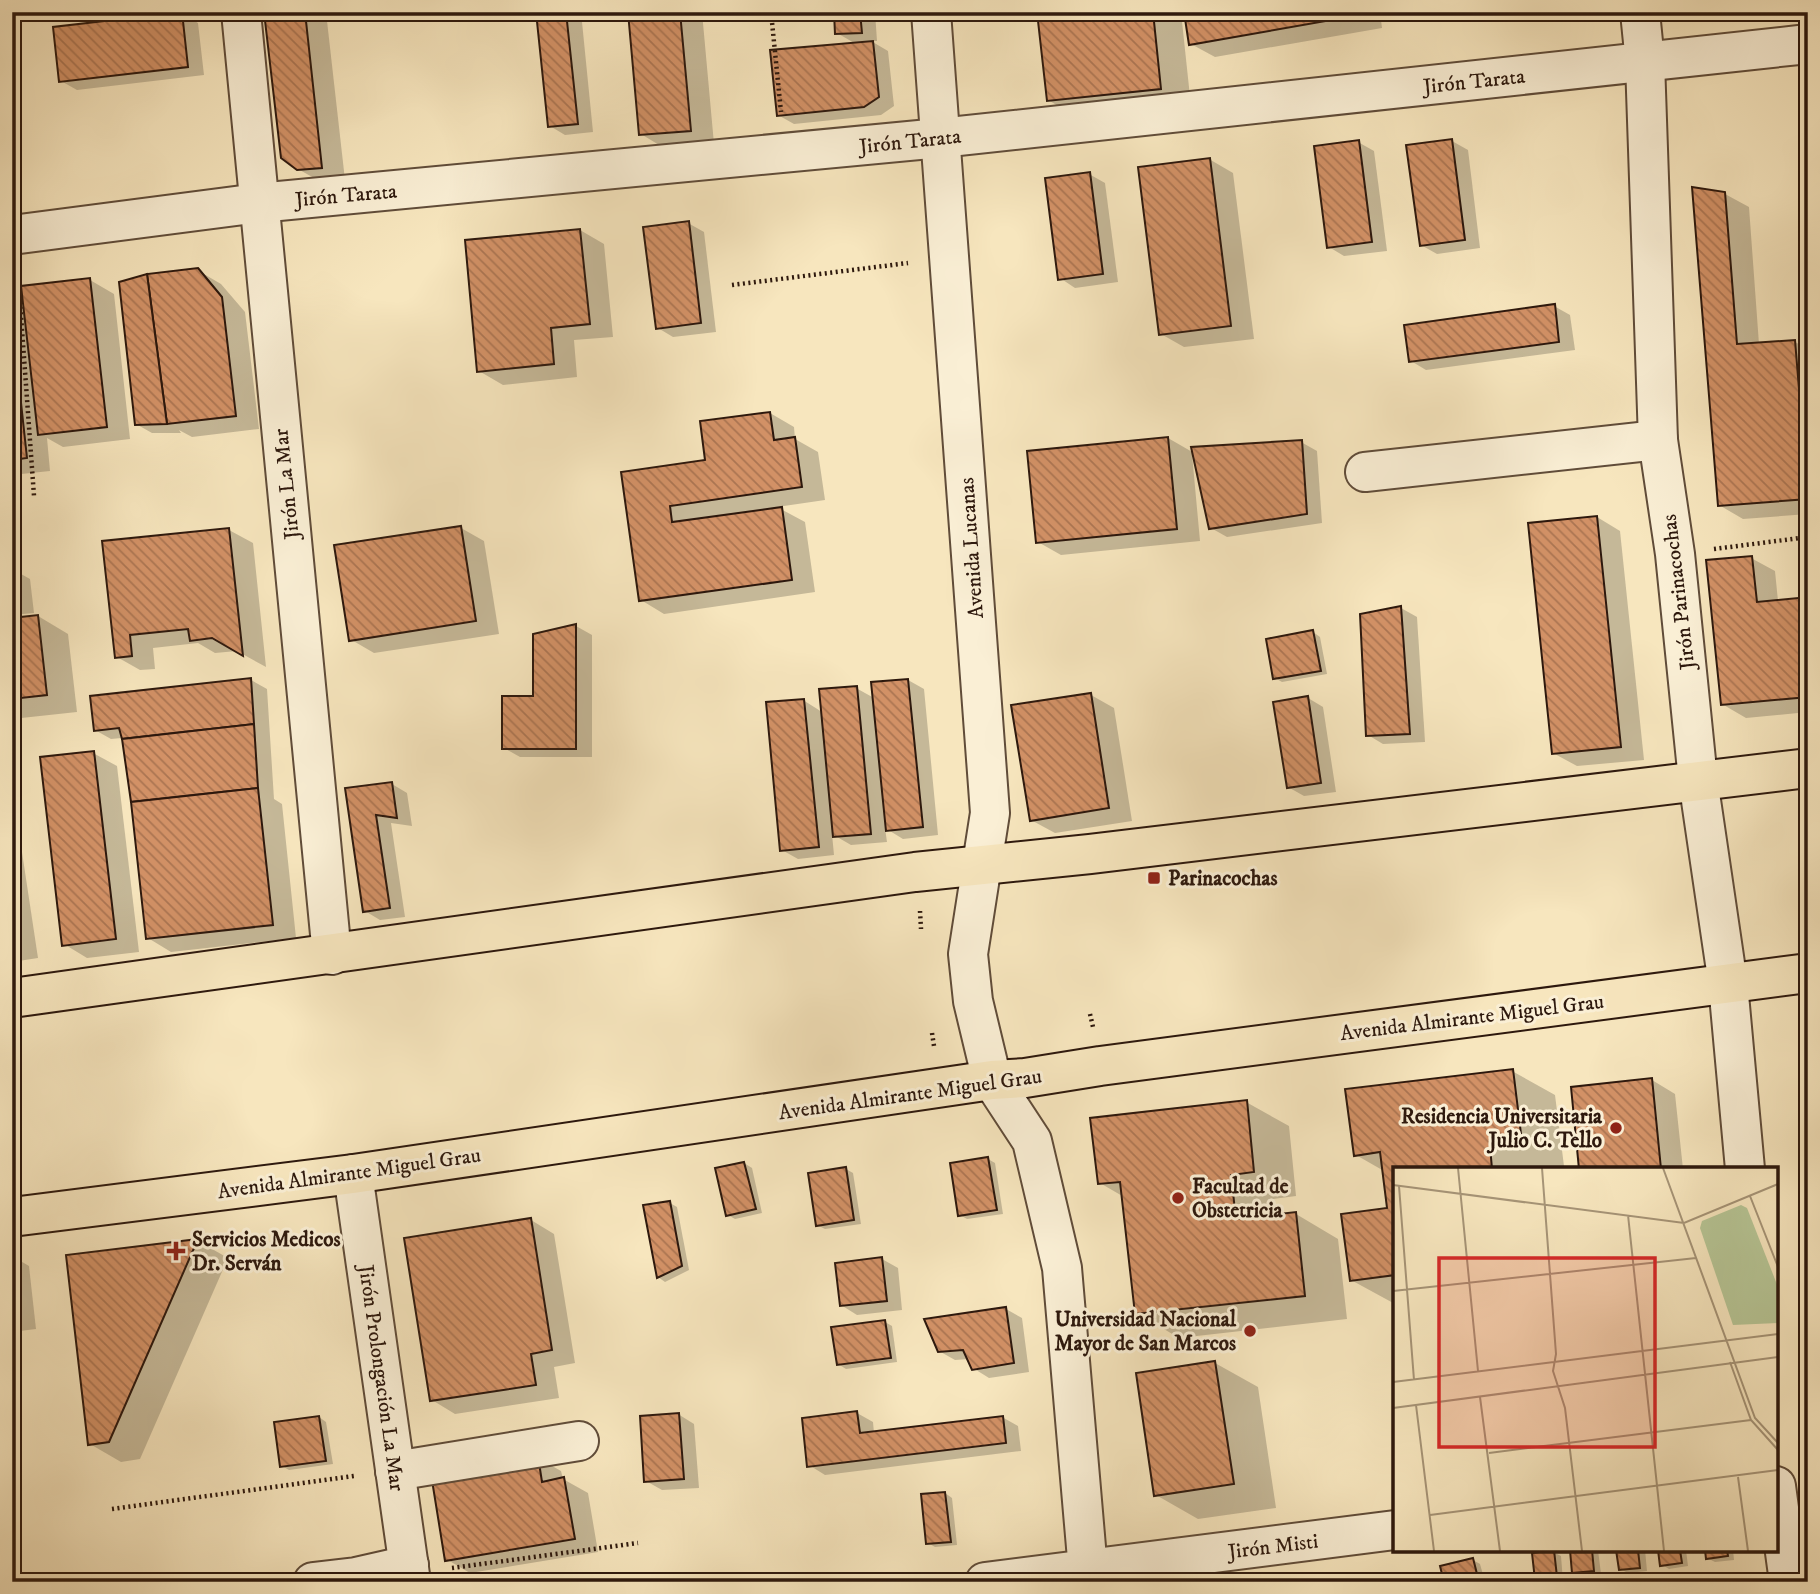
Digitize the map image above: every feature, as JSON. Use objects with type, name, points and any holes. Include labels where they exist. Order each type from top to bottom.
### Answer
[{"type":"main road","points":[[12,998],[982,864],[1090,854],[1808,768]]},
{"type":"main road","name":"Avenida Almirante Miguel Grau","points":[[12,1217],[353,1174],[992,1080],[1026,1078],[1128,1062],[1808,973]]},
{"type":"street","name":"Jirón La Mar","points":[[241,12],[332,955]]},
{"type":"street","name":"Avenida Lucanas","points":[[931,12],[990,813],[968,954],[973,1002],[992,1080],[1032,1141],[1062,1268],[1088,1576]]},
{"type":"street","name":"Jirón Parinacochas","points":[[1640,12],[1645,62],[1658,440],[1675,554],[1698,780],[1728,984],[1745,1167]]},
{"type":"street","name":"Jirón Tarata","points":[[13,234],[258,204],[940,138],[1808,44]]},
{"type":"street","points":[[1365,472],[1658,440]]},
{"type":"street","name":"Jirón Prolongación La Mar","points":[[353,1174],[410,1573]]},
{"type":"street","points":[[395,1471],[579,1441]]},
{"type":"street","points":[[1778,1483],[1808,1477]]},
{"type":"street","points":[[1778,1498],[1789,1582]]},
{"type":"street","name":"Jirón Misti","points":[[985,1582],[1088,1576],[1393,1530]]},
{"type":"street","points":[[313,1582],[410,1573]]},
{"type":"path","points":[[771,12],[785,153]]},
{"type":"path","points":[[13,234],[34,496]]},
{"type":"path","points":[[732,285],[950,258]]},
{"type":"path","points":[[1675,554],[1808,537]]},
{"type":"path","points":[[112,1509],[395,1471]]},
{"type":"path","points":[[410,1573],[638,1543]]},
{"type":"building","points":[[182,12],[188,67],[59,82],[53,27]]},
{"type":"building","points":[[264,12],[305,12],[322,168],[297,170],[281,158]]},
{"type":"building","points":[[536,12],[566,12],[578,124],[548,127]]},
{"type":"building","points":[[628,12],[680,12],[691,131],[639,135]]},
{"type":"building","points":[[834,12],[860,12],[862,33],[835,34]]},
{"type":"building","points":[[1037,12],[1153,12],[1161,89],[1047,101]]},
{"type":"building","points":[[1184,12],[1359,12],[1360,15],[1189,45]]},
{"type":"building","points":[[873,41],[879,97],[864,107],[777,116],[770,50]]},
{"type":"building","points":[[1452,139],[1465,240],[1420,246],[1406,145]]},
{"type":"building","points":[[1359,140],[1372,242],[1327,248],[1314,146]]},
{"type":"building","points":[[1210,158],[1231,326],[1159,335],[1138,167]]},
{"type":"building","points":[[1090,172],[1103,274],[1058,280],[1045,178]]},
{"type":"building","points":[[1692,187],[1725,192],[1737,344],[1795,340],[1808,499],[1718,506]]},
{"type":"building","points":[[689,221],[701,323],[656,329],[643,227]]},
{"type":"building","points":[[580,229],[590,324],[551,328],[554,364],[477,372],[465,240]]},
{"type":"building","points":[[198,268],[222,297],[236,416],[167,424],[147,274]]},
{"type":"building","points":[[147,274],[167,424],[135,425],[119,282]]},
{"type":"building","points":[[90,278],[107,427],[38,435],[21,286]]},
{"type":"building","points":[[1555,304],[1559,342],[1409,362],[1404,325]]},
{"type":"building","points":[[12,320],[27,458],[12,460]]},
{"type":"building","points":[[770,412],[774,440],[795,437],[802,487],[670,506],[672,522],[782,507],[792,580],[639,601],[621,472],[705,460],[700,421]]},
{"type":"building","points":[[1168,437],[1177,529],[1036,543],[1027,451]]},
{"type":"building","points":[[1302,440],[1307,514],[1209,529],[1191,447]]},
{"type":"building","points":[[1597,516],[1621,747],[1552,754],[1528,523]]},
{"type":"building","points":[[461,526],[476,621],[349,641],[334,545]]},
{"type":"building","points":[[229,528],[243,656],[212,638],[190,641],[188,629],[130,635],[132,656],[115,658],[102,541]]},
{"type":"building","points":[[1752,556],[1757,602],[1808,597],[1808,697],[1721,705],[1706,560]]},
{"type":"building","points":[[1401,606],[1410,734],[1366,736],[1360,614]]},
{"type":"building","points":[[38,615],[47,695],[12,699],[12,618]]},
{"type":"building","points":[[576,624],[576,749],[502,749],[502,696],[533,696],[533,634]]},
{"type":"building","points":[[1313,630],[1321,671],[1273,679],[1266,639]]},
{"type":"building","points":[[251,678],[254,724],[122,739],[119,728],[94,731],[90,696]]},
{"type":"building","points":[[908,679],[923,827],[886,831],[871,682]]},
{"type":"building","points":[[857,686],[871,834],[833,837],[819,689]]},
{"type":"building","points":[[1091,693],[1109,808],[1030,821],[1011,705]]},
{"type":"building","points":[[1308,696],[1321,783],[1287,788],[1273,702]]},
{"type":"building","points":[[804,699],[819,847],[780,851],[766,702]]},
{"type":"building","points":[[254,724],[258,788],[131,802],[122,739]]},
{"type":"building","points":[[94,751],[116,939],[62,946],[40,757]]},
{"type":"building","points":[[392,782],[397,818],[376,815],[390,908],[363,912],[345,788]]},
{"type":"building","points":[[258,788],[273,925],[146,939],[131,802]]},
{"type":"building","points":[[1513,1069],[1522,1142],[1490,1146],[1492,1167],[1393,1167],[1393,1275],[1350,1281],[1341,1214],[1387,1208],[1380,1152],[1354,1156],[1345,1089]]},
{"type":"building","name":"Residencia Universitaria Julio C. Tello","points":[[1652,1078],[1661,1167],[1579,1167],[1571,1087]]},
{"type":"building","name":"Facultad de Obstetricia","points":[[1247,1100],[1254,1172],[1231,1175],[1236,1219],[1296,1212],[1305,1296],[1135,1314],[1120,1182],[1098,1184],[1090,1118]]},
{"type":"building","points":[[988,1157],[997,1210],[958,1216],[950,1163]]},
{"type":"building","points":[[744,1162],[756,1209],[726,1216],[715,1168]]},
{"type":"building","points":[[846,1167],[854,1220],[816,1226],[808,1173]]},
{"type":"building","points":[[670,1201],[682,1266],[657,1278],[643,1205]]},
{"type":"building","points":[[531,1218],[552,1350],[531,1354],[536,1385],[430,1401],[404,1238]]},
{"type":"building","points":[[198,1239],[109,1442],[88,1445],[66,1255]]},
{"type":"building","points":[[882,1257],[887,1301],[840,1306],[835,1263]]},
{"type":"building","points":[[1006,1307],[1014,1363],[972,1370],[963,1350],[938,1352],[924,1319]]},
{"type":"building","points":[[885,1320],[891,1358],[837,1365],[831,1327]]},
{"type":"building","points":[[1215,1361],[1234,1484],[1154,1496],[1136,1373]]},
{"type":"building","points":[[857,1411],[860,1433],[1003,1416],[1006,1443],[807,1467],[802,1418]]},
{"type":"building","points":[[679,1413],[684,1479],[644,1482],[640,1416]]},
{"type":"building","points":[[319,1416],[326,1461],[280,1467],[274,1422]]},
{"type":"building","points":[[538,1456],[542,1482],[564,1477],[575,1539],[445,1561],[431,1474]]},
{"type":"building","points":[[945,1492],[951,1542],[926,1544],[921,1494]]},
{"type":"building","points":[[1554,1552],[1557,1577],[1535,1580],[1532,1553]]},
{"type":"building","points":[[1570,1552],[1592,1552],[1594,1571],[1572,1573]]},
{"type":"building","points":[[1616,1552],[1638,1552],[1640,1568],[1619,1570]]},
{"type":"building","points":[[1658,1552],[1680,1552],[1682,1563],[1660,1566]]},
{"type":"building","points":[[1705,1552],[1727,1552],[1728,1556],[1706,1559]]},
{"type":"building","points":[[1473,1558],[1479,1582],[1444,1582],[1440,1566]]},
{"type":"place","name":"Parinacochas","points":[[1154,878]]},
{"type":"place","name":"Residencia Universitaria Julio C. Tello","points":[[1616,1128]]},
{"type":"place","name":"Facultad de Obstetricia","points":[[1178,1198]]},
{"type":"place","name":"Servicios Medicos Dr. Serván","points":[[176,1251]]},
{"type":"place","name":"Universidad Nacional Mayor de San Marcos","points":[[1250,1331]]}]
